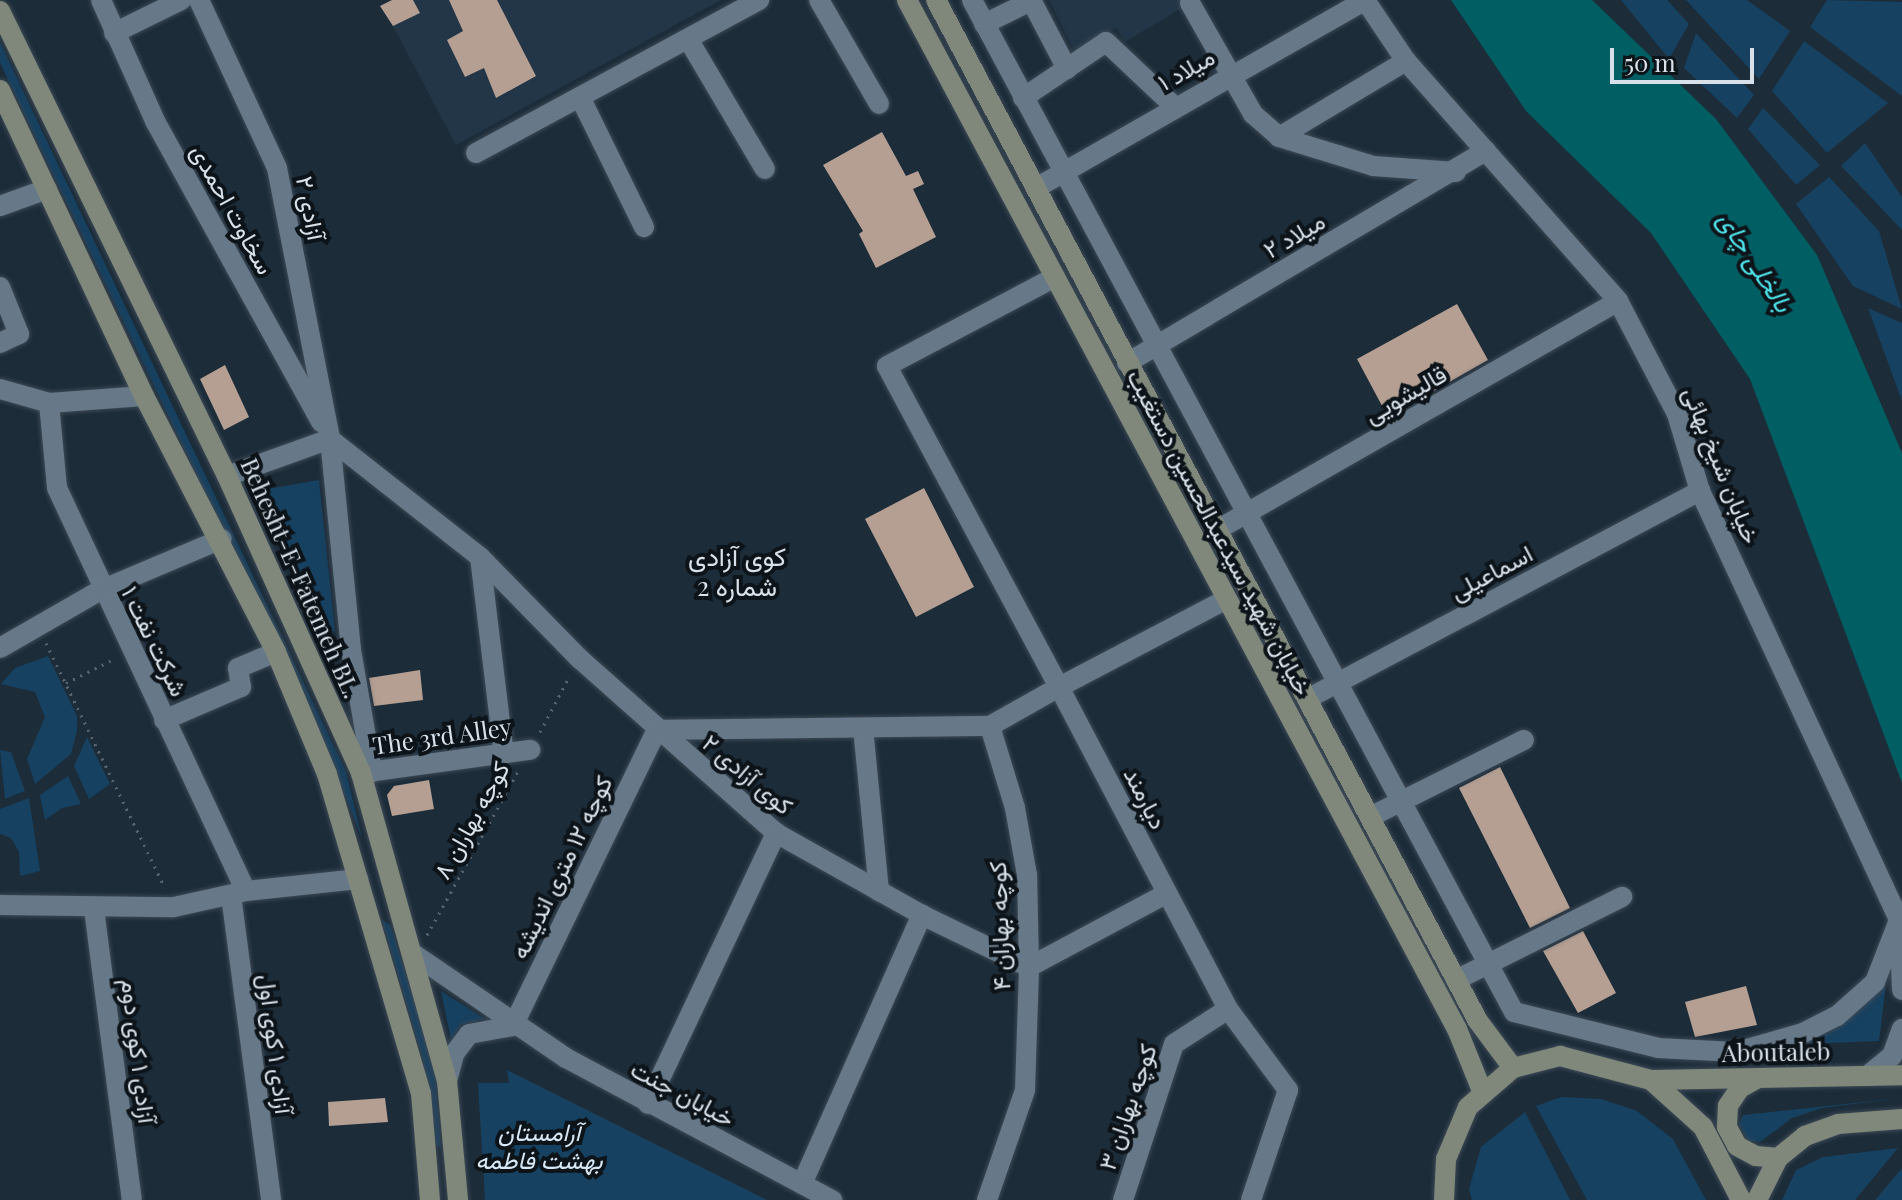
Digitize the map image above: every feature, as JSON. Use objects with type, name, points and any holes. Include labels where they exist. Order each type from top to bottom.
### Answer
[{"type":"main road","name":"خیابان شهید سیدعبدالحسین دستغیب","points":[[907,0],[1457,1029],[1482,1091]]},
{"type":"main road","name":"خیابان شهید سیدعبدالحسین دستغیب","points":[[936,0],[1456,980],[1513,1068]]},
{"type":"main road","name":"Behesht-E-Fatemeh BL.","points":[[0,11],[227,476],[366,772],[447,1081],[458,1200]]},
{"type":"main road","points":[[0,90],[144,396],[222,539],[276,652],[327,774],[421,1093],[430,1200]]},
{"type":"main road","points":[[358,879],[391,872]]},
{"type":"main road","points":[[1444,1200],[1446,1159],[1468,1107],[1482,1091],[1513,1068],[1560,1056],[1651,1080],[1703,1127],[1741,1200]]},
{"type":"main road","name":"Aboutaleb","points":[[1651,1080],[1902,1075]]},
{"type":"main road","points":[[1758,1078],[1740,1088],[1728,1106],[1727,1127],[1737,1146],[1756,1156],[1778,1158]]},
{"type":"main road","points":[[1757,1200],[1778,1158],[1805,1136],[1838,1124],[1902,1119]]},
{"type":"main road","points":[[428,1164],[455,1162]]},
{"type":"street","name":"سخاوت احمدی","points":[[101,0],[155,121],[330,439]]},
{"type":"street","points":[[114,33],[181,0]]},
{"type":"street","name":"آزادی ۲","points":[[199,0],[277,168],[330,439],[366,772]]},
{"type":"street","points":[[476,153],[759,0]]},
{"type":"street","points":[[819,0],[879,104]]},
{"type":"street","points":[[972,0],[1403,800],[1486,966],[1514,1012],[1658,1048],[1736,1052],[1803,1033],[1837,1016],[1875,982],[1900,924]]},
{"type":"street","name":"میلاد ۱","points":[[1036,188],[1174,106],[1365,0]]},
{"type":"street","name":"خیابان شیخ بهائی","points":[[1365,0],[1406,61],[1618,301],[1677,414],[1700,491],[1900,924],[1902,990]]},
{"type":"street","points":[[984,24],[1031,1],[1067,69]]},
{"type":"street","points":[[1190,3],[1253,114],[1279,137],[1373,166],[1456,172]]},
{"type":"street","points":[[688,39],[765,169]]},
{"type":"street","points":[[1023,98],[1106,42],[1174,106]]},
{"type":"street","points":[[1279,137],[1406,61]]},
{"type":"street","points":[[580,97],[644,227]]},
{"type":"street","name":"میلاد ۲","points":[[1127,363],[1456,172],[1486,151]]},
{"type":"street","points":[[0,206],[47,189]]},
{"type":"street","name":"دیارمند","points":[[1055,277],[887,366],[1228,1009],[1288,1090],[1251,1200]]},
{"type":"street","points":[[0,287],[19,334],[0,343]]},
{"type":"street","name":"قالیشویی","points":[[1217,530],[1618,301]]},
{"type":"street","points":[[0,389],[49,403],[144,396]]},
{"type":"street","name":"شرکت نفت ۱","points":[[49,403],[57,488],[101,590],[164,720],[238,893]]},
{"type":"street","points":[[227,476],[330,439]]},
{"type":"street","name":"کوی آزادی ۲","points":[[330,439],[480,557],[580,659],[776,833],[922,915],[1029,967]]},
{"type":"street","name":"اسماعیلی","points":[[1307,699],[1700,491]]},
{"type":"street","points":[[0,648],[39,629],[101,590],[222,539]]},
{"type":"street","points":[[480,557],[504,754]]},
{"type":"street","points":[[657,730],[990,726],[1225,600]]},
{"type":"street","points":[[164,720],[241,687],[238,668],[276,652]]},
{"type":"street","name":"کوچه بهاران ۴","points":[[987,1200],[1025,1090],[1029,967],[1027,875],[1015,808],[990,726]]},
{"type":"street","points":[[863,728],[879,891]]},
{"type":"street","name":"کوچه ۱۲ متری اندیشه","points":[[513,1026],[657,730]]},
{"type":"street","points":[[1370,817],[1524,740]]},
{"type":"street","name":"The 3rd Alley","points":[[366,772],[530,750]]},
{"type":"street","points":[[648,1104],[776,833]]},
{"type":"street","points":[[0,905],[94,909],[174,907],[238,893],[358,879]]},
{"type":"street","name":"آزادی ۱ کوی اول","points":[[238,893],[271,1200]]},
{"type":"street","points":[[1029,967],[1166,894]]},
{"type":"street","points":[[1456,980],[1622,897]]},
{"type":"street","name":"آزادی ۱ کوی دوم","points":[[94,909],[132,1200]]},
{"type":"street","points":[[802,1184],[922,915]]},
{"type":"street","name":"خیابان جنت","points":[[415,955],[513,1026],[648,1104],[832,1200]]},
{"type":"street","name":"کوچه بهاران ۳","points":[[1123,1200],[1174,1044],[1228,1009]]},
{"type":"street","points":[[447,1081],[454,1054],[469,1034],[513,1026]]},
{"type":"street","points":[[1867,1076],[1892,1056],[1902,1029]]},
{"type":"path","points":[[39,629],[174,907]]},
{"type":"path","points":[[66,683],[132,651]]},
{"type":"path","name":"کوچه بهاران ۸","points":[[415,955],[580,659]]},
{"type":"shaded area","points":[[413,0],[449,0],[463,31],[448,40],[465,77],[484,68],[496,97],[497,0],[721,0],[456,145],[393,26],[420,13]]},
{"type":"shaded area","points":[[1049,0],[1195,0],[1125,42],[1116,28],[1074,50]]},
{"type":"green space","points":[[1621,0],[1667,0],[1689,24],[1669,59]]},
{"type":"green space","points":[[1686,0],[1747,0],[1790,31],[1759,79]]},
{"type":"green space","points":[[1827,0],[1902,2],[1902,96],[1810,27]]},
{"type":"green space","points":[[1696,33],[1754,95],[1737,118],[1684,68]]},
{"type":"green space","points":[[1804,41],[1888,103],[1827,153],[1772,91]]},
{"type":"green space","points":[[0,42],[346,772],[362,838],[320,733],[0,63]]},
{"type":"green space","points":[[1763,108],[1820,165],[1796,185],[1748,129]]},
{"type":"green space","points":[[1865,143],[1902,197],[1902,230],[1841,166]]},
{"type":"green space","points":[[1829,177],[1879,231],[1902,309],[1853,286],[1796,204]]},
{"type":"green space","points":[[1868,308],[1902,323],[1902,401]]},
{"type":"green space","points":[[319,480],[335,631],[320,636],[256,491]]},
{"type":"green space","points":[[48,656],[77,716],[77,731],[71,754],[35,784],[27,759],[45,717],[35,692],[1,684],[15,668]]},
{"type":"green space","points":[[87,737],[110,784],[89,799],[74,766]]},
{"type":"green space","points":[[0,750],[11,752],[25,791],[5,799]]},
{"type":"green space","points":[[68,776],[81,804],[62,808],[45,820],[40,795]]},
{"type":"green space","points":[[29,798],[40,871],[20,876],[19,852],[11,838],[0,834],[0,809]]},
{"type":"green space","points":[[382,920],[390,925],[434,1062],[441,1148],[433,1143],[423,1061]]},
{"type":"green space","points":[[1886,984],[1879,1041],[1806,1044],[1847,1020]]},
{"type":"green space","points":[[441,991],[485,1019],[461,1025],[451,1040]]},
{"type":"green space","name":"آرامستان بهشت فاطمه","points":[[507,1070],[767,1200],[485,1200],[478,1083],[509,1083]]},
{"type":"green space","points":[[1561,1097],[1601,1099],[1637,1111],[1673,1139],[1706,1200],[1587,1200],[1536,1106]]},
{"type":"green space","points":[[1902,1098],[1822,1108],[1792,1118],[1760,1142],[1748,1141],[1739,1124],[1743,1115]]},
{"type":"green space","points":[[1525,1112],[1570,1200],[1472,1200],[1469,1189],[1481,1147]]},
{"type":"green space","points":[[1898,1148],[1855,1200],[1782,1200],[1796,1170],[1823,1157]]},
{"type":"green space","points":[[1902,1168],[1902,1200],[1875,1200]]},
{"type":"water","name":"بالخلی چای","points":[[1451,0],[1592,0],[1716,119],[1817,255],[1902,453],[1902,783],[1750,379],[1651,233],[1526,111]]},
{"type":"building","points":[[392,0],[413,0],[420,13],[393,26],[380,6]]},
{"type":"building","points":[[449,0],[497,0],[536,76],[496,98],[484,68],[465,77],[447,40],[463,31]]},
{"type":"building","points":[[882,132],[906,176],[918,171],[924,184],[913,189],[936,237],[876,268],[859,234],[863,231],[823,165]]},
{"type":"building","points":[[1457,304],[1488,360],[1388,417],[1357,359]]},
{"type":"building","points":[[225,365],[249,417],[224,430],[200,379]]},
{"type":"building","points":[[924,488],[974,587],[916,617],[865,519]]},
{"type":"building","points":[[420,670],[423,700],[374,706],[369,678]]},
{"type":"building","points":[[1500,767],[1570,908],[1530,928],[1459,788]]},
{"type":"building","points":[[429,780],[434,809],[392,816],[387,795],[394,786]]},
{"type":"building","points":[[1583,931],[1616,993],[1578,1013],[1543,951]]},
{"type":"building","points":[[1746,986],[1757,1025],[1695,1037],[1685,1002]]},
{"type":"building","points":[[385,1098],[388,1122],[329,1126],[328,1102]]},
{"type":"district","name":"کوی آزادی شماره 2","points":[[737,571]]}]
